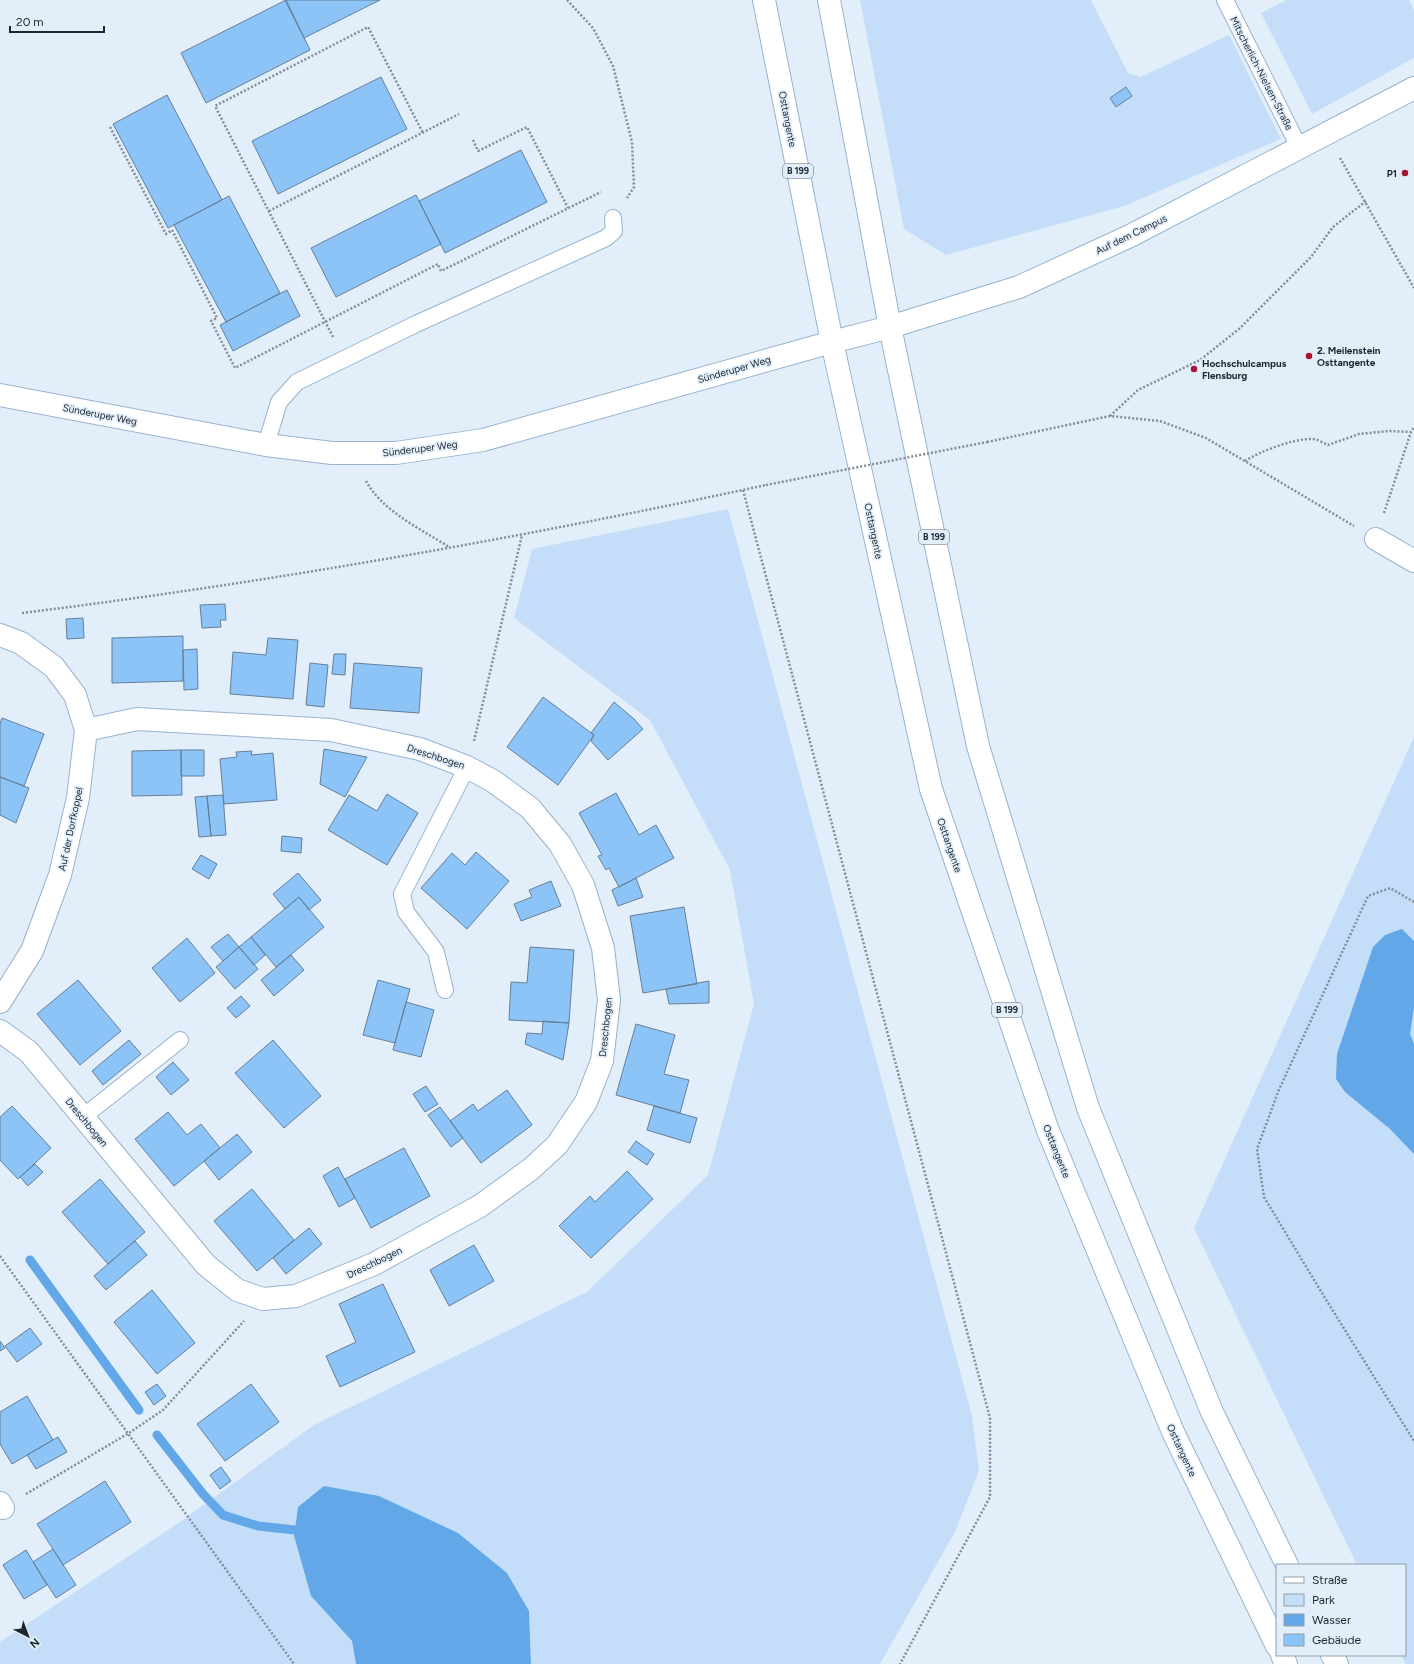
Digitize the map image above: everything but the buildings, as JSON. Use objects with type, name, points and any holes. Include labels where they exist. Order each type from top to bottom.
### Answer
[{"type":"street","name":"Osttangente","points":[[764,0],[832,342],[931,789],[1047,1128],[1173,1432],[1276,1644]]},
{"type":"street","name":"B 199","points":[[829,0],[890,327],[978,746],[1088,1108],[1212,1412],[1287,1564]]},
{"type":"street","name":"Auf dem Campus","points":[[832,342],[890,327],[1019,287],[1130,236],[1414,88]]},
{"type":"street","name":"Sünderuper Weg","points":[[0,395],[266,445],[332,453],[396,453],[483,440],[832,342]]},
{"type":"street","points":[[1376,539],[1414,561]]},
{"type":"street","name":"Auf der Dorfkoppel","points":[[0,635],[21,643],[54,667],[75,695],[86,730],[78,798],[60,875],[32,951],[0,1002]]},
{"type":"street","name":"Dreschbogen","points":[[0,1031],[29,1052],[206,1265],[237,1290],[263,1299],[296,1296],[374,1264],[480,1206],[531,1169],[557,1145],[586,1102],[602,1061],[609,1000],[603,948],[582,886],[560,844],[530,808],[493,781],[468,767],[420,749],[331,730],[137,720],[86,730]]},
{"type":"lane","name":"Mitscherlich-Nielsen-Straße","points":[[1226,0],[1299,147]]},
{"type":"lane","points":[[266,445],[279,402],[298,382],[416,324],[606,238],[614,231],[612,218]]},
{"type":"lane","points":[[445,990],[436,952],[406,912],[402,894],[468,767]]},
{"type":"lane","points":[[83,1117],[180,1040]]},
{"type":"path","points":[[567,0],[593,28],[613,66],[632,142],[634,187],[612,218]]},
{"type":"path","points":[[344,359],[214,106],[368,27],[423,133]]},
{"type":"path","points":[[269,211],[460,114]]},
{"type":"path","points":[[110,127],[166,234],[172,230],[217,318],[211,321],[235,368],[324,321],[438,264],[441,271],[600,192]]},
{"type":"path","points":[[473,140],[478,151],[527,127],[568,208]]},
{"type":"path","points":[[1328,133],[1339,156],[1366,201],[1414,288]]},
{"type":"path","points":[[1110,416],[1138,390],[1200,360],[1239,329],[1310,257],[1333,227],[1366,201]]},
{"type":"path","points":[[19,613],[245,582],[522,535],[1110,416],[1160,421],[1206,438],[1376,539],[1411,432],[1414,427]]},
{"type":"path","points":[[1245,461],[1256,454],[1290,441],[1312,438],[1328,445],[1359,434],[1390,431],[1411,432]]},
{"type":"path","points":[[362,453],[364,477],[369,486],[382,501],[394,513],[449,547]]},
{"type":"path","points":[[743,490],[990,1418],[990,1497],[900,1664]]},
{"type":"path","points":[[468,767],[522,535]]},
{"type":"path","points":[[1414,902],[1390,888],[1368,896],[1278,1092],[1257,1149],[1264,1197],[1324,1298],[1414,1441]]},
{"type":"path","points":[[0,1256],[294,1664]]},
{"type":"path","points":[[1,1505],[129,1433],[163,1410],[263,1299]]},
{"type":"green space","points":[[860,0],[1091,0],[1128,73],[1141,77],[1229,35],[1281,139],[1124,206],[946,255],[904,229]]},
{"type":"green space","points":[[1287,0],[1409,0],[1414,10],[1414,58],[1312,114],[1261,13]]},
{"type":"green space","points":[[728,509],[972,1416],[979,1471],[955,1532],[880,1664],[531,1664],[529,1611],[298,1507],[294,1536],[311,1596],[352,1641],[356,1664],[0,1664],[0,1642],[180,1522],[314,1425],[587,1292],[708,1175],[754,1004],[730,870],[650,720],[514,618],[532,549]]},
{"type":"green space","points":[[1414,737],[1414,1664],[1406,1664],[1402,1656],[1406,1656],[1406,1564],[1357,1564],[1194,1228]]},
{"type":"water","points":[[1402,929],[1414,941],[1414,1007],[1410,1034],[1414,1044],[1414,1154],[1390,1129],[1345,1092],[1336,1079],[1337,1054],[1373,947],[1385,935]]},
{"type":"water","points":[[324,1486],[379,1496],[458,1533],[507,1573],[529,1611],[531,1664],[356,1664],[352,1641],[311,1596],[294,1536],[298,1507]]},
{"type":"waterway","points":[[30,1260],[139,1410]]},
{"type":"waterway","points":[[157,1435],[203,1494],[223,1515],[258,1526],[295,1530]]},
{"type":"place","name":"P1","points":[[1405,173]]},
{"type":"place","name":"2. Meilenstein Osttangente","points":[[1309,356]]},
{"type":"place","name":"Hochschulcampus Flensburg","points":[[1194,369]]}]
